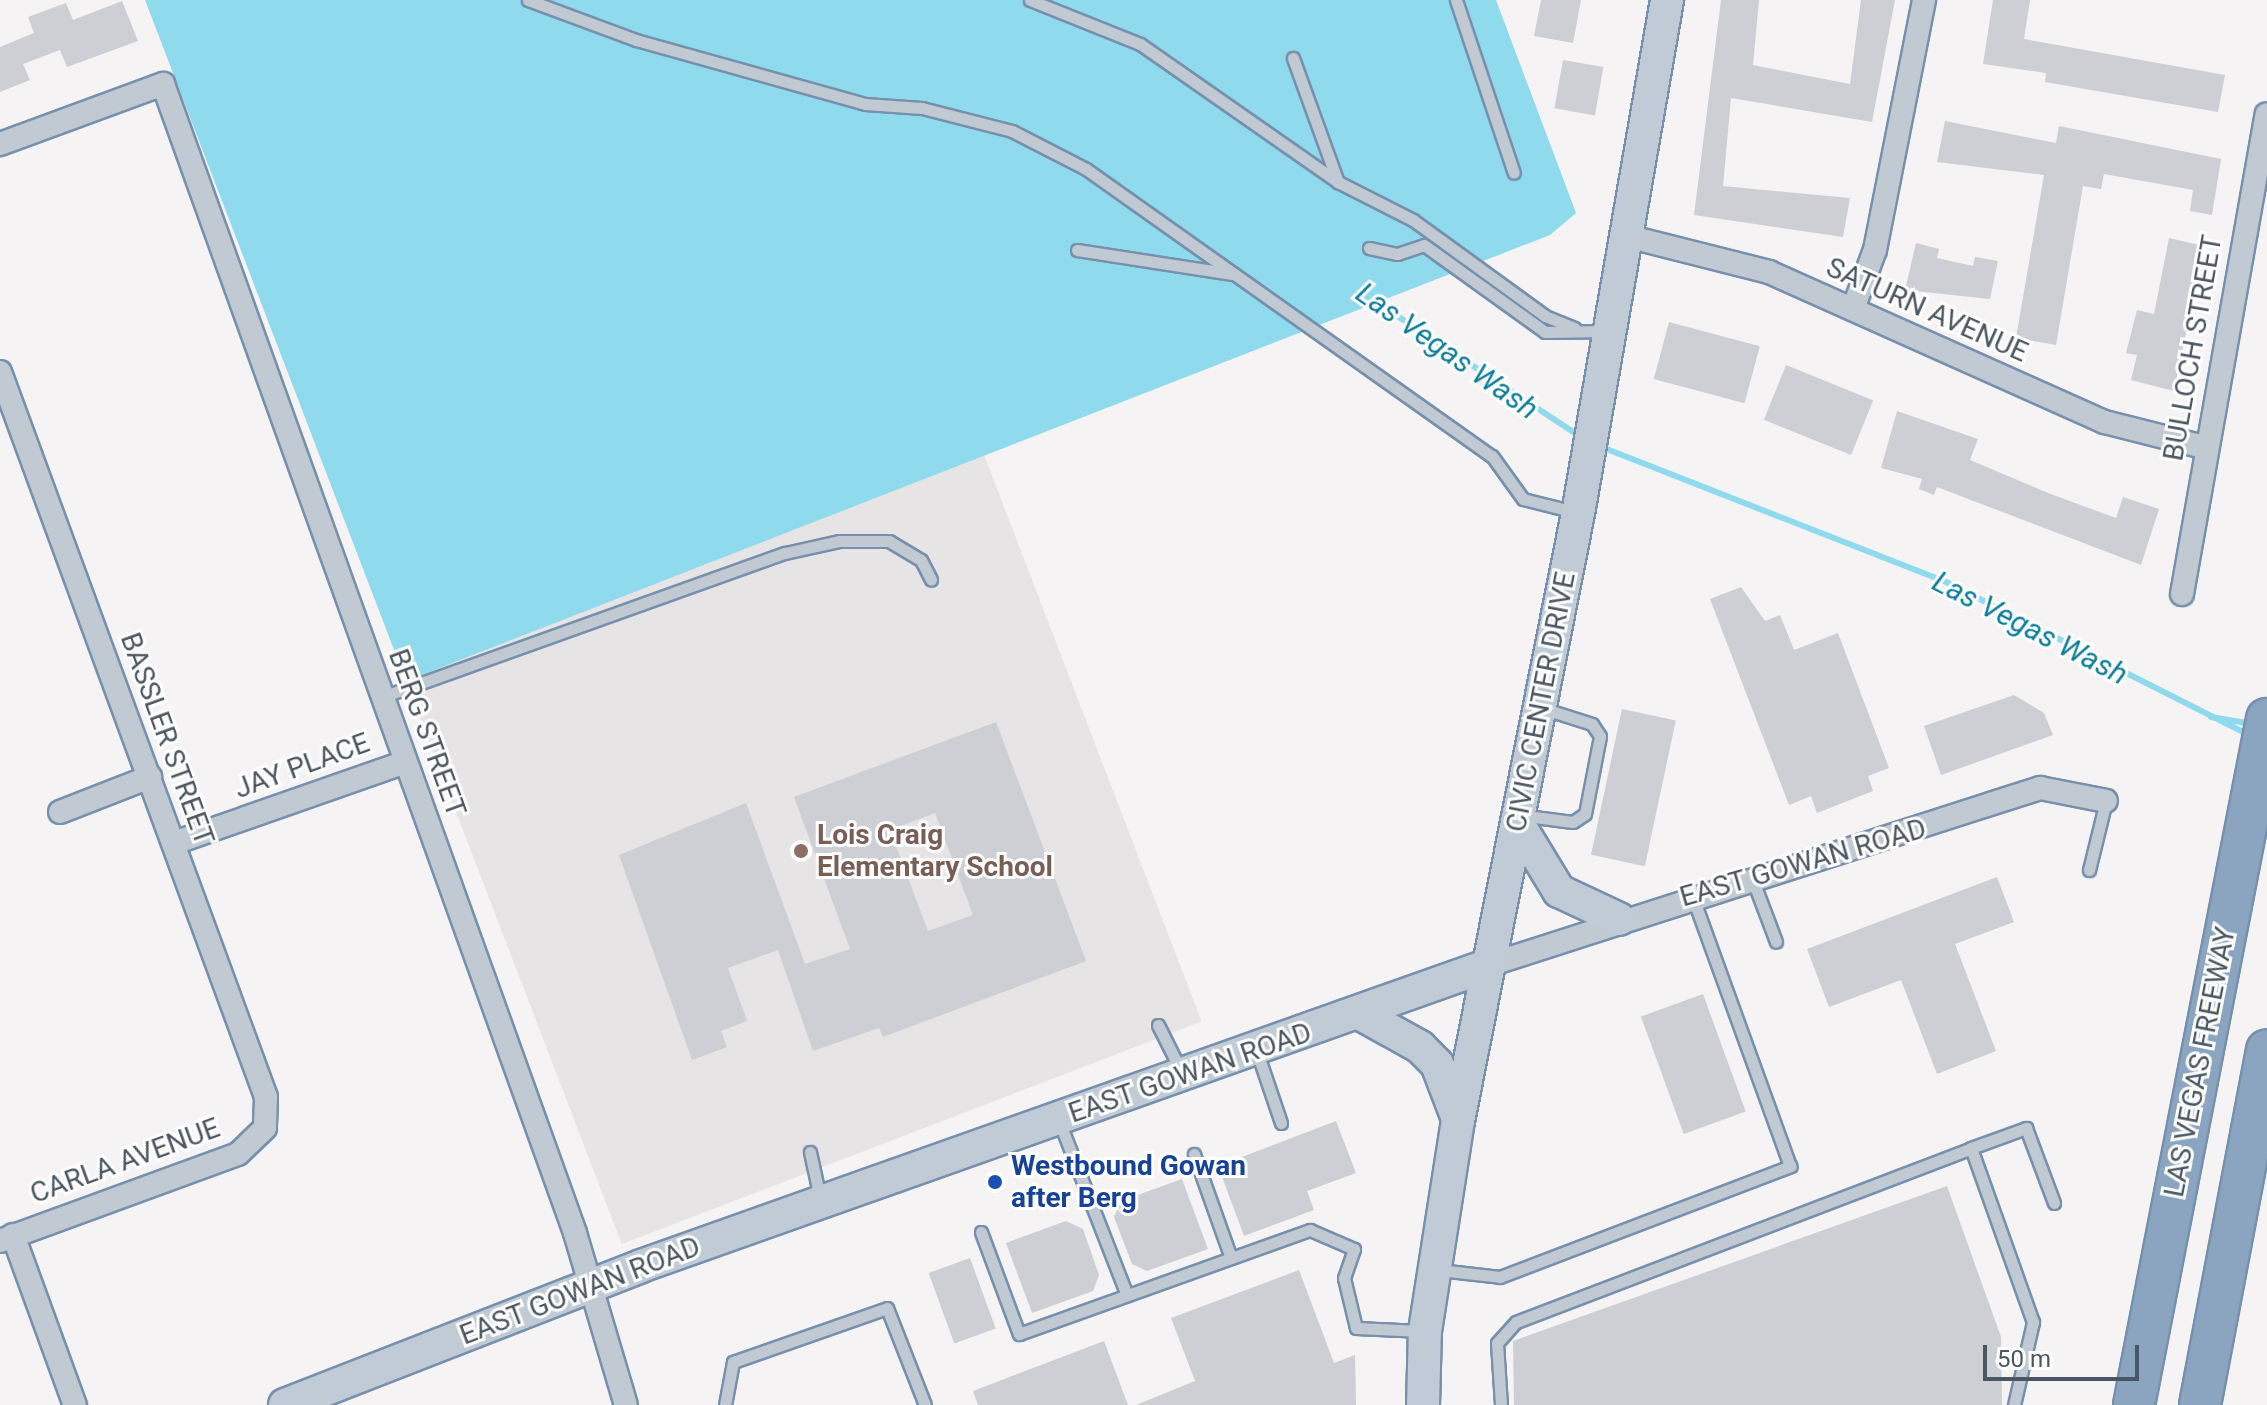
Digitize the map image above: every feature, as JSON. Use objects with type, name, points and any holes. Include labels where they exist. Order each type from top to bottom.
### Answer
[{"type":"highway","name":"LAS VEGAS FREEWAY","points":[[2134,1405],[2267,719]]},
{"type":"highway","points":[[2200,1405],[2267,1050]]},
{"type":"street","name":"CIVIC CENTER DRIVE","points":[[1423,1405],[1425,1331],[1458,1121],[1578,510],[1602,380],[1623,235],[1667,0]]},
{"type":"street","points":[[1853,309],[1875,250],[1924,0]]},
{"type":"street","name":"BERG STREET","points":[[0,144],[163,84],[589,1285],[626,1405]]},
{"type":"street","name":"BULLOCH STREET","points":[[2182,594],[2204,447],[2267,114]]},
{"type":"street","name":"SATURN AVENUE","points":[[1623,235],[1769,272],[2105,422],[2204,447]]},
{"type":"street","name":"BASSLER STREET","points":[[0,372],[266,1097],[265,1128]]},
{"type":"street","name":"JAY PLACE","points":[[174,843],[405,762]]},
{"type":"street","points":[[60,812],[150,777]]},
{"type":"street","name":"EAST GOWAN ROAD","points":[[285,1405],[589,1285],[1256,1051],[1619,919],[2040,788],[2106,801]]},
{"type":"street","points":[[1518,819],[1559,891],[1619,919]]},
{"type":"street","points":[[1359,1013],[1420,1047],[1437,1064],[1458,1121]]},
{"type":"street","name":"CARLA AVENUE","points":[[6,1238],[238,1154],[265,1128]]},
{"type":"street","points":[[6,1238],[75,1405]]},
{"type":"lane","points":[[528,0],[636,40],[865,104],[922,108],[1012,131],[1086,169],[1492,456],[1523,499],[1578,510]]},
{"type":"lane","points":[[1030,0],[1140,44],[1338,182],[1413,220],[1545,316],[1575,328]]},
{"type":"lane","points":[[1456,0],[1514,173]]},
{"type":"lane","points":[[1293,58],[1338,182]]},
{"type":"lane","points":[[1369,248],[1397,254],[1424,245],[1545,332],[1575,328],[1609,331]]},
{"type":"lane","points":[[1077,250],[1237,275]]},
{"type":"lane","points":[[382,697],[769,558],[839,541],[889,541],[921,560],[931,580]]},
{"type":"lane","points":[[1518,819],[1573,822],[1585,814],[1600,736],[1576,717],[1540,707]]},
{"type":"lane","points":[[2089,870],[2106,801]]},
{"type":"lane","points":[[1752,878],[1776,942]]},
{"type":"lane","points":[[1434,1269],[1500,1277],[1790,1166],[1692,895]]},
{"type":"lane","points":[[1158,1025],[1183,1075]]},
{"type":"lane","points":[[1256,1051],[1281,1123]]},
{"type":"lane","points":[[1058,1119],[1127,1295]]},
{"type":"lane","points":[[1501,1405],[1497,1343],[1516,1322],[1971,1148],[2026,1128],[2054,1203]]},
{"type":"lane","points":[[1971,1148],[2033,1322],[2014,1405]]},
{"type":"lane","points":[[810,1152],[821,1202]]},
{"type":"lane","points":[[1194,1154],[1231,1258]]},
{"type":"lane","points":[[981,1232],[1019,1334],[1310,1230],[1354,1249],[1344,1278],[1356,1328],[1425,1331]]},
{"type":"lane","points":[[725,1405],[733,1362],[887,1308],[925,1405]]},
{"type":"shaded area","name":"Lois Craig Elementary School","points":[[983,452],[1202,1021],[622,1244],[403,675]]},
{"type":"water","points":[[145,0],[1496,0],[1576,213],[1550,235],[406,681]]},
{"type":"building","points":[[1541,0],[1581,0],[1573,43],[1534,36]]},
{"type":"building","points":[[1721,0],[1759,0],[1753,65],[1850,84],[1861,0],[1895,0],[1872,122],[1731,98],[1723,186],[1850,198],[1843,237],[1694,215]]},
{"type":"building","points":[[1993,0],[2030,0],[2024,39],[2225,75],[2218,112],[2045,82],[2046,73],[1983,64]]},
{"type":"building","points":[[122,1],[138,41],[67,67],[60,50],[23,64],[30,80],[0,92],[0,47],[34,33],[28,17],[66,3],[73,20]]},
{"type":"building","points":[[1563,60],[1603,67],[1595,115],[1554,108]]},
{"type":"building","points":[[1945,121],[2056,143],[2059,126],[2221,159],[2212,215],[2190,211],[2193,190],[2104,174],[2101,189],[2083,186],[2056,345],[2016,338],[2044,175],[1937,162]]},
{"type":"building","points":[[2169,238],[2204,246],[2174,391],[2131,380],[2137,355],[2126,353],[2137,310],[2154,314]]},
{"type":"building","points":[[1916,243],[1939,249],[1937,258],[1973,266],[1975,257],[1998,261],[1990,299],[1905,290]]},
{"type":"building","points":[[1669,322],[1760,346],[1745,403],[1654,379]]},
{"type":"building","points":[[1786,365],[1873,400],[1851,455],[1764,420]]},
{"type":"building","points":[[1897,411],[1978,439],[1970,460],[2048,493],[2116,518],[2123,497],[2159,509],[2141,565],[1937,487],[1934,495],[1919,489],[1922,479],[1881,468]]},
{"type":"building","points":[[1741,587],[1765,621],[1780,615],[1794,650],[1838,633],[1889,768],[1868,776],[1873,791],[1817,813],[1811,796],[1789,805],[1710,599]]},
{"type":"building","points":[[2014,695],[2044,713],[2053,735],[1941,775],[1924,726]]},
{"type":"building","points":[[1622,709],[1676,720],[1645,866],[1591,855]]},
{"type":"building","points":[[996,722],[1086,961],[883,1037],[879,1028],[813,1051],[778,950],[728,968],[747,1021],[721,1031],[727,1047],[692,1060],[619,855],[746,803],[805,964],[850,949],[794,797]],"holes":[[[935,813],[973,915],[928,931],[890,830]]]},
{"type":"building","points":[[1997,877],[2014,922],[1955,944],[1996,1051],[1937,1074],[1901,980],[1829,1007],[1807,949]]},
{"type":"building","points":[[1703,994],[1746,1111],[1684,1134],[1641,1017]]},
{"type":"building","points":[[1336,1121],[1356,1173],[1307,1191],[1314,1210],[1244,1236],[1218,1166]]},
{"type":"building","points":[[1182,1179],[1208,1249],[1147,1271],[1132,1264],[1114,1217],[1121,1201]]},
{"type":"building","points":[[1947,1186],[2001,1337],[2002,1405],[1514,1405],[1513,1341]]},
{"type":"building","points":[[1066,1221],[1083,1229],[1099,1275],[1093,1291],[1032,1313],[1006,1243]]},
{"type":"building","points":[[970,1258],[996,1328],[954,1344],[929,1273]]},
{"type":"building","points":[[1299,1270],[1334,1363],[1355,1355],[1356,1405],[1136,1405],[1195,1381],[1171,1318]]},
{"type":"building","points":[[1104,1341],[1128,1405],[978,1405],[973,1391]]},
{"type":"waterway","name":"Las Vegas Wash","points":[[1367,296],[1582,438]]},
{"type":"waterway","name":"Las Vegas Wash","points":[[1599,446],[1948,583],[2249,735]]},
{"type":"waterway","points":[[2211,717],[2252,724]]},
{"type":"place","name":"Lois Craig Elementary School","points":[[801,851]]},
{"type":"place","name":"Westbound Gowan after Berg","points":[[995,1182]]}]
